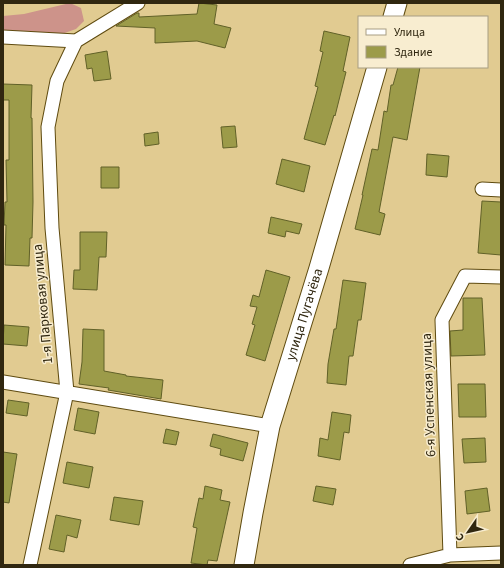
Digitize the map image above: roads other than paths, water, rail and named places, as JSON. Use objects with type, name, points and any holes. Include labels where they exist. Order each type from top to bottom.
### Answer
[{"type":"street","points":[[3,37],[76,41],[138,3]]},
{"type":"street","points":[[393,16],[397,3]]},
{"type":"street","name":"1-я Парковая улица","points":[[30,565],[68,392],[52,228],[48,127],[57,81],[76,41]]},
{"type":"street","name":"улица Пугачёва","points":[[244,565],[270,426],[319,268],[377,68]]},
{"type":"street","points":[[482,190],[501,190]]},
{"type":"street","name":"6-я Успенская улица","points":[[450,555],[442,320],[465,276],[501,277]]},
{"type":"street","points":[[3,382],[270,426]]},
{"type":"street","points":[[410,565],[450,555],[501,553]]}]
